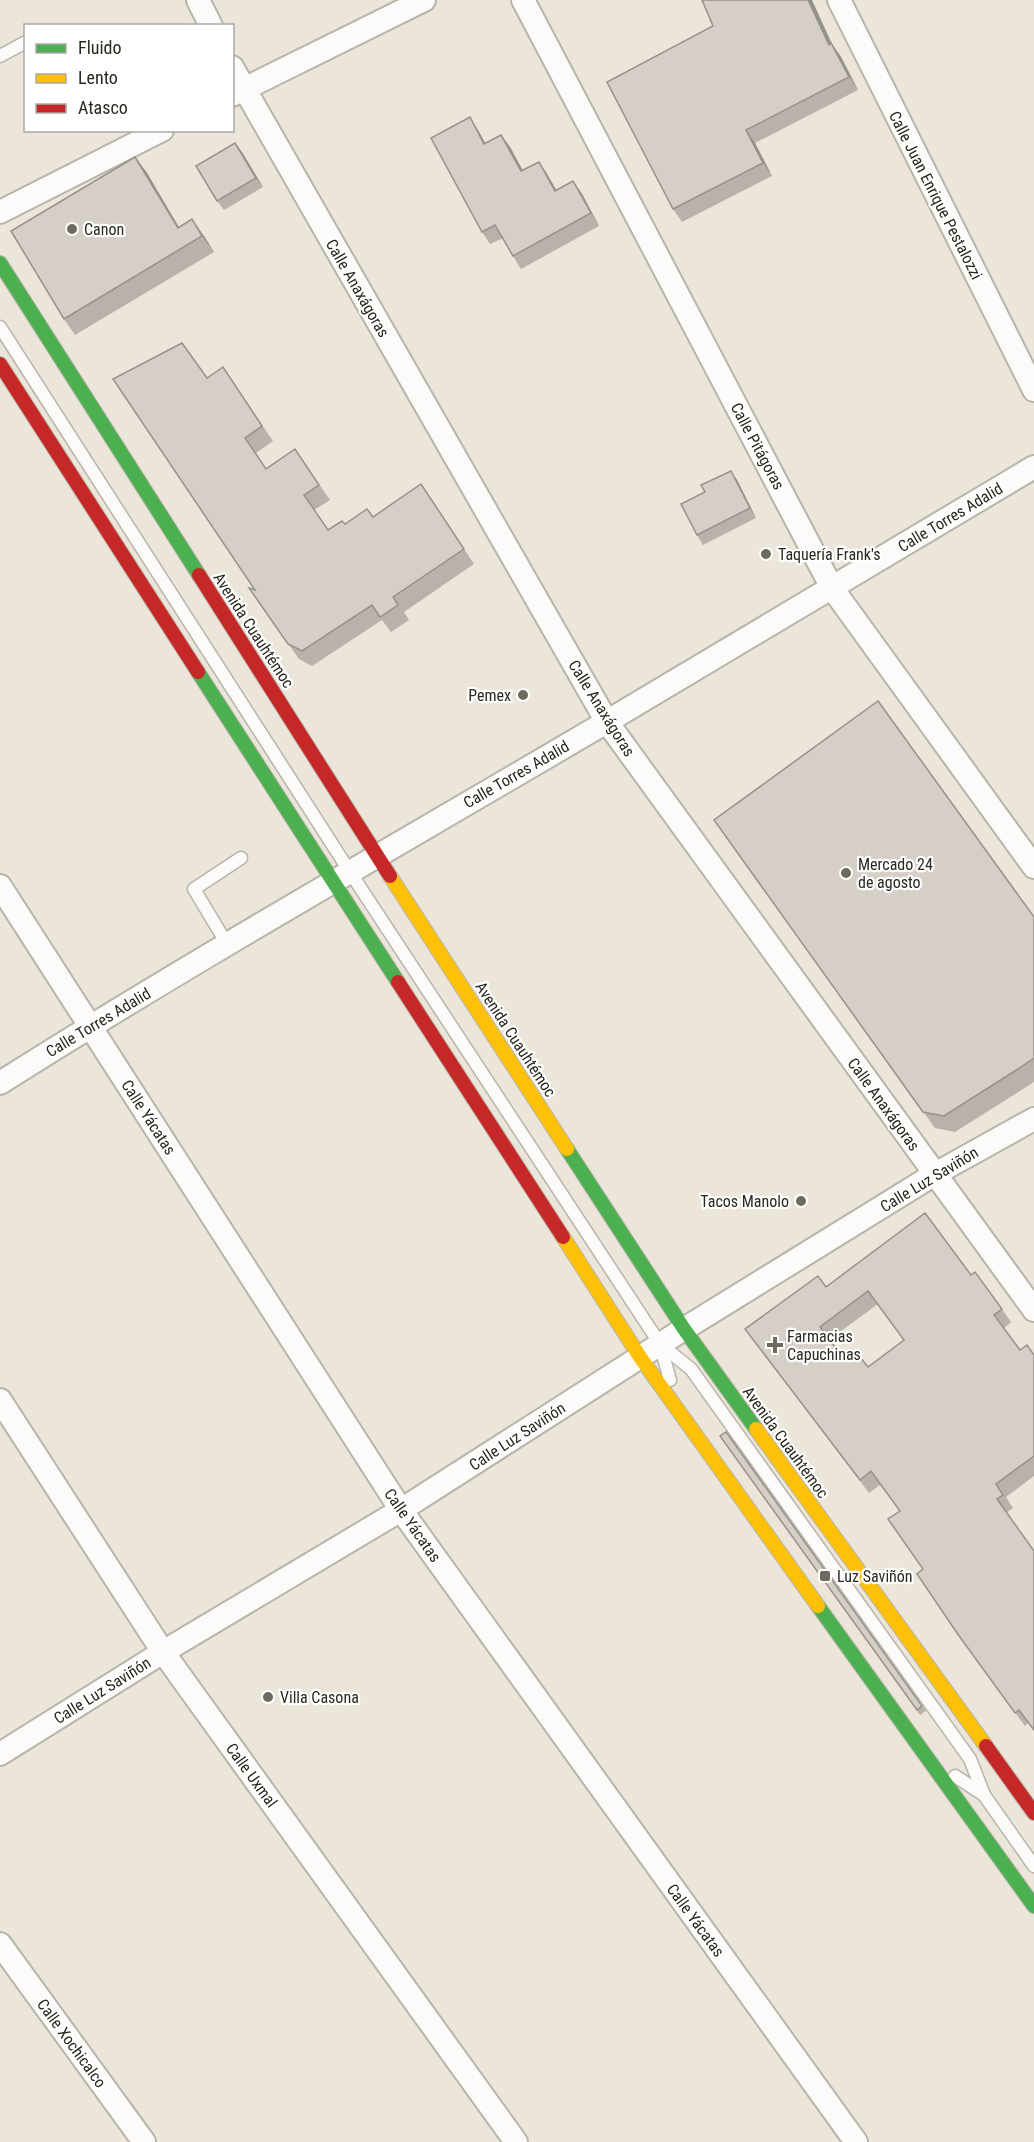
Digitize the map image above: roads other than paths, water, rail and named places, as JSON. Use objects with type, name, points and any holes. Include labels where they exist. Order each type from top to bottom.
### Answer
[{"type":"main road","name":"Avenida Cuauhtémoc","points":[[0,263],[377,855],[684,1329],[1034,1814]]},
{"type":"main road","points":[[0,364],[342,877],[640,1357],[1034,1906]]},
{"type":"street","points":[[198,0],[210,24]]},
{"type":"street","points":[[238,92],[424,0]]},
{"type":"street","name":"Calle Pitágoras","points":[[523,0],[832,588],[1034,867]]},
{"type":"street","name":"Calle Juan Enrique Pestalozzi","points":[[839,0],[1034,390]]},
{"type":"street","name":"Calle Anaxágoras","points":[[234,75],[238,92],[607,722],[1034,1310]]},
{"type":"street","points":[[0,212],[158,132]]},
{"type":"street","name":"Calle Torres Adalid","points":[[0,1083],[227,944],[607,722],[1034,467]]},
{"type":"street","name":"Calle Yácatas","points":[[0,886],[401,1510],[856,2142]]},
{"type":"street","name":"Calle Luz Saviñón","points":[[0,1754],[163,1652],[401,1510],[660,1344],[935,1174],[1034,1119]]},
{"type":"street","name":"Calle Uxmal","points":[[0,1400],[163,1652],[516,2142]]},
{"type":"street","name":"Calle Xochicalco","points":[[0,1944],[144,2142]]},
{"type":"lane","points":[[0,56],[24,43]]},
{"type":"lane","points":[[0,327],[342,877],[660,1344],[691,1369],[698,1378],[970,1759],[984,1795],[1034,1866]]},
{"type":"lane","points":[[227,944],[194,889],[240,858]]},
{"type":"lane","points":[[660,1344],[671,1382],[950,1773],[984,1795]]},
{"type":"place","name":"Canon","points":[[72,229]]},
{"type":"place","name":"Taquería Frank's","points":[[766,554]]},
{"type":"place","name":"Pemex","points":[[523,695]]},
{"type":"place","name":"Mercado 24 de agosto","points":[[846,873]]},
{"type":"place","name":"Tacos Manolo","points":[[801,1201]]},
{"type":"place","name":"Farmacias Capuchinas","points":[[775,1345]]},
{"type":"place","name":"Luz Saviñón","points":[[825,1576]]},
{"type":"place","name":"Villa Casona","points":[[268,1697]]}]
